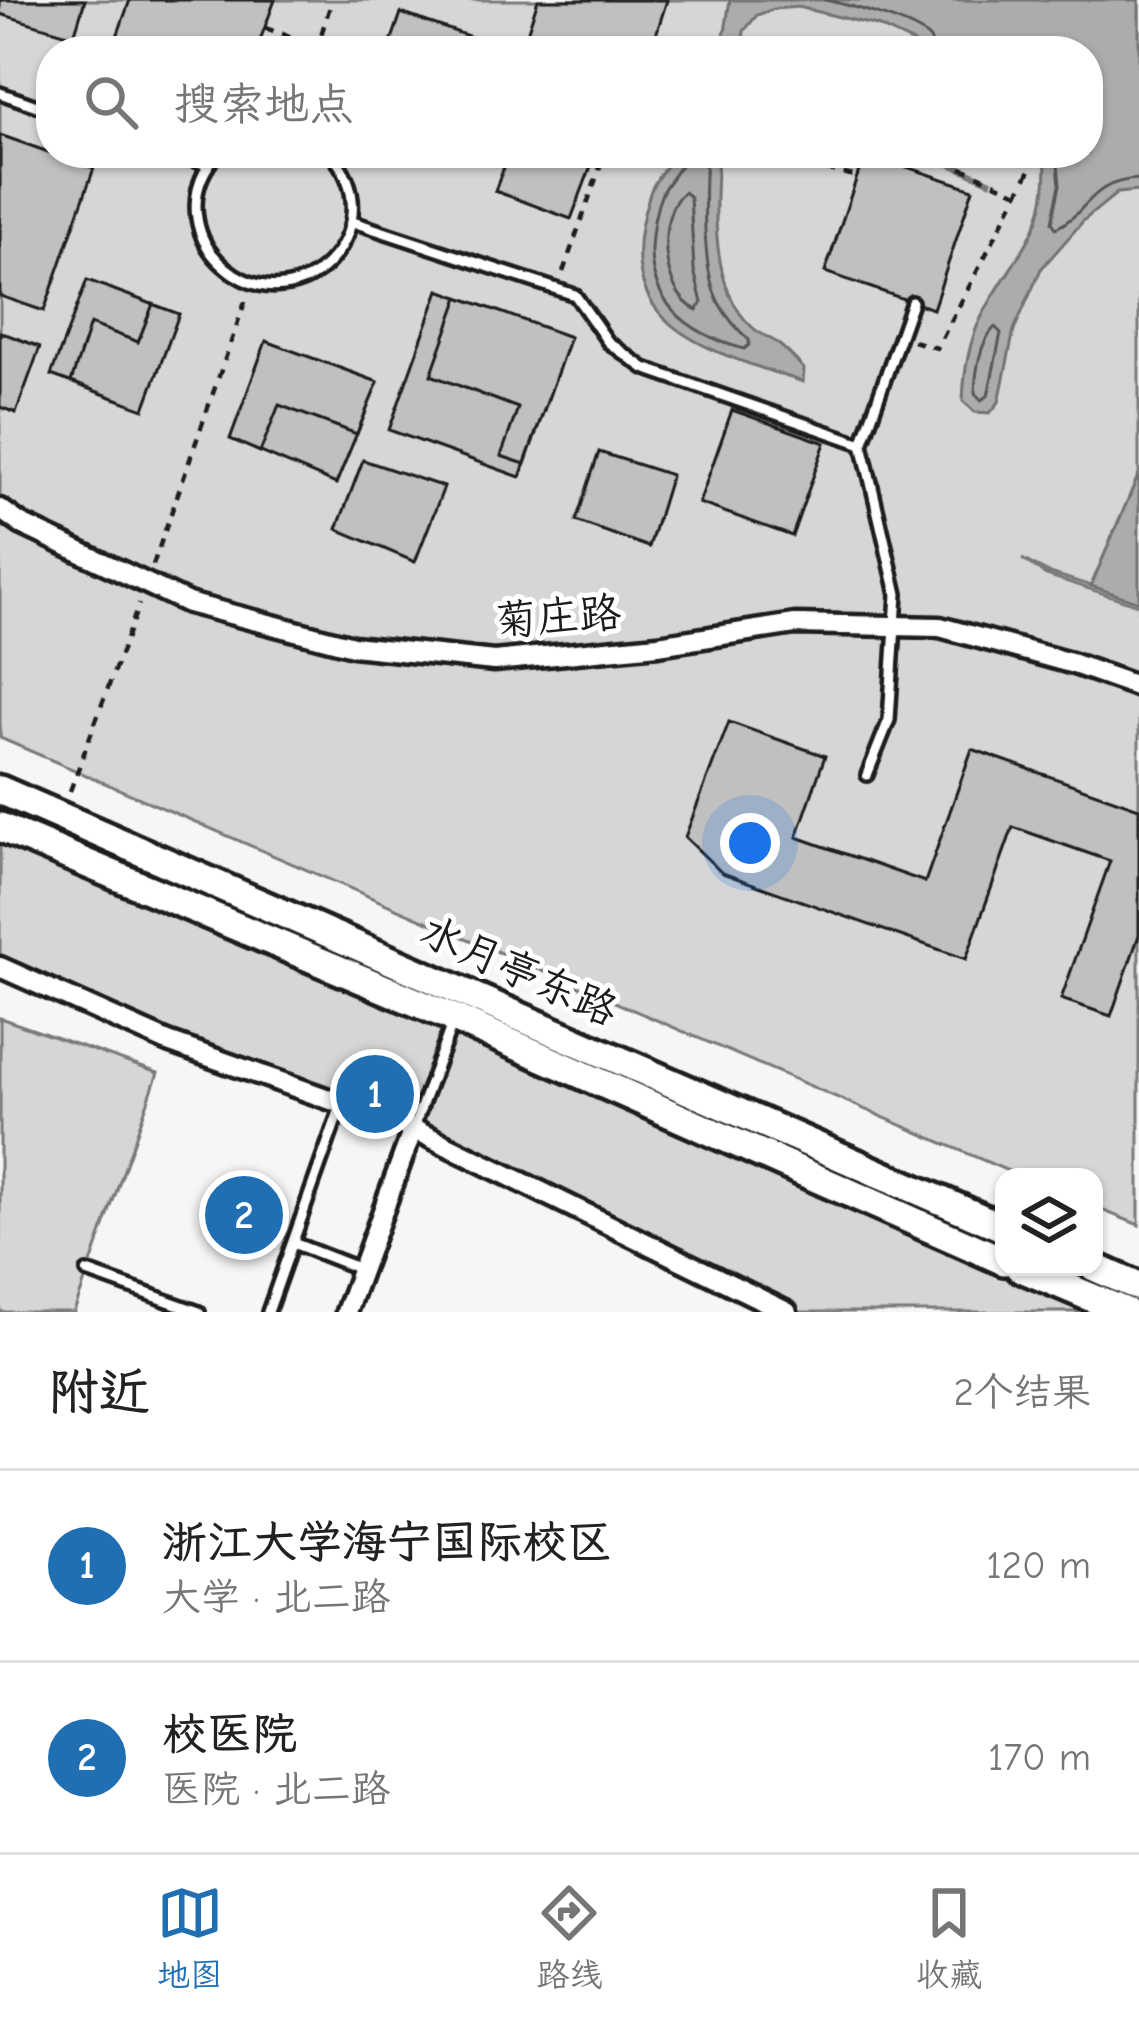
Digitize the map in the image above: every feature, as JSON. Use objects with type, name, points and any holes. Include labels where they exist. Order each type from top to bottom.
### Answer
[{"type":"main road","name":"水月亭东路","points":[[0,790],[995,1224]]},
{"type":"main road","name":"水月亭东路","points":[[0,827],[454,1018],[995,1257]]},
{"type":"main road","points":[[1103,1271],[1139,1286]]},
{"type":"main road","points":[[1039,1276],[1126,1312]]},
{"type":"street","name":"菊庄路","points":[[0,508],[21,524],[188,603],[353,646],[494,661],[658,645],[795,624],[940,627],[1139,687]]},
{"type":"street","points":[[0,967],[168,1042],[412,1129],[787,1312]]},
{"type":"street","points":[[346,1312],[412,1129]]},
{"type":"lane","points":[[0,93],[36,106]]},
{"type":"lane","points":[[206,168],[196,190],[195,217],[203,242],[219,264],[242,279],[266,286],[292,284],[315,275],[334,258],[353,222],[351,187],[342,168]]},
{"type":"lane","points":[[353,222],[575,295],[608,342],[644,368],[862,444]]},
{"type":"lane","points":[[867,775],[889,720],[896,594],[862,444],[912,302]]},
{"type":"lane","points":[[412,1129],[454,1018]]},
{"type":"lane","points":[[268,1312],[342,1103]]},
{"type":"lane","points":[[293,1243],[361,1269]]},
{"type":"lane","points":[[87,1272],[199,1312]]},
{"type":"path","points":[[320,36],[332,0]]},
{"type":"path","points":[[265,28],[285,36]]},
{"type":"path","points":[[557,289],[600,168]]},
{"type":"path","points":[[823,168],[857,177]]},
{"type":"path","points":[[962,168],[1018,193]]},
{"type":"path","points":[[900,336],[937,349],[1031,168]]},
{"type":"path","points":[[60,817],[252,282]]},
{"type":"shaded area","points":[[0,0],[1139,0],[1139,474],[1091,586],[1022,559],[1046,575],[1139,605],[1139,1225],[1103,1211],[1103,1168],[1001,1168],[0,738]]},
{"type":"shaded area","points":[[0,823],[454,1018],[995,1271],[995,1276],[1006,1276],[1083,1312],[787,1312],[413,1129],[0,967]]},
{"type":"shaded area","points":[[0,1018],[158,1073],[74,1312],[0,1312]]},
{"type":"water","points":[[730,0],[1139,0],[1139,191],[1117,193],[1084,220],[1041,269],[1014,330],[999,402],[990,413],[975,412],[963,401],[970,348],[981,318],[1036,223],[1046,168],[1103,168],[1103,36],[899,36],[877,26],[798,7],[757,15],[744,36],[723,36]]},
{"type":"water","points":[[665,168],[717,168],[718,245],[728,291],[752,327],[804,369],[803,382],[698,342],[671,325],[652,302],[641,274],[639,238],[652,188]]},
{"type":"water","points":[[1139,474],[1139,602],[1091,586]]},
{"type":"building","points":[[0,0],[85,0],[74,36],[0,14]]},
{"type":"building","points":[[130,0],[275,0],[262,36],[117,36]]},
{"type":"building","points":[[538,0],[667,0],[656,36],[526,36]]},
{"type":"building","points":[[401,13],[468,36],[393,36]]},
{"type":"building","points":[[0,135],[36,148],[36,168],[94,168],[44,311],[0,296]]},
{"type":"building","points":[[503,168],[590,168],[571,219],[495,191]]},
{"type":"building","points":[[860,168],[910,168],[973,189],[933,309],[825,272]]},
{"type":"building","points":[[87,280],[179,314],[144,409],[51,375]]},
{"type":"building","points":[[439,290],[570,337],[520,477],[389,430]]},
{"type":"building","points":[[459,297],[570,337],[525,464],[501,456],[518,408],[431,375]]},
{"type":"building","points":[[153,304],[179,314],[144,409],[71,382],[90,324],[138,342]]},
{"type":"building","points":[[0,332],[40,347],[16,413],[0,407]]},
{"type":"building","points":[[266,341],[378,382],[336,484],[230,439]]},
{"type":"building","points":[[266,341],[378,382],[357,434],[279,405],[260,452],[230,439]]},
{"type":"building","points":[[732,410],[825,443],[792,536],[699,503]]},
{"type":"building","points":[[599,452],[671,475],[649,547],[576,521]]},
{"type":"building","points":[[363,460],[444,487],[415,562],[337,529]]},
{"type":"building","points":[[729,722],[825,756],[797,837],[925,882],[972,749],[1139,808],[1139,935],[1111,1016],[1061,999],[1110,861],[1013,827],[966,959],[722,873],[685,837]]},
{"type":"place","name":"浙江大学海宁国际校区","points":[[375,1094]]},
{"type":"place","name":"校医院","points":[[244,1215]]}]
